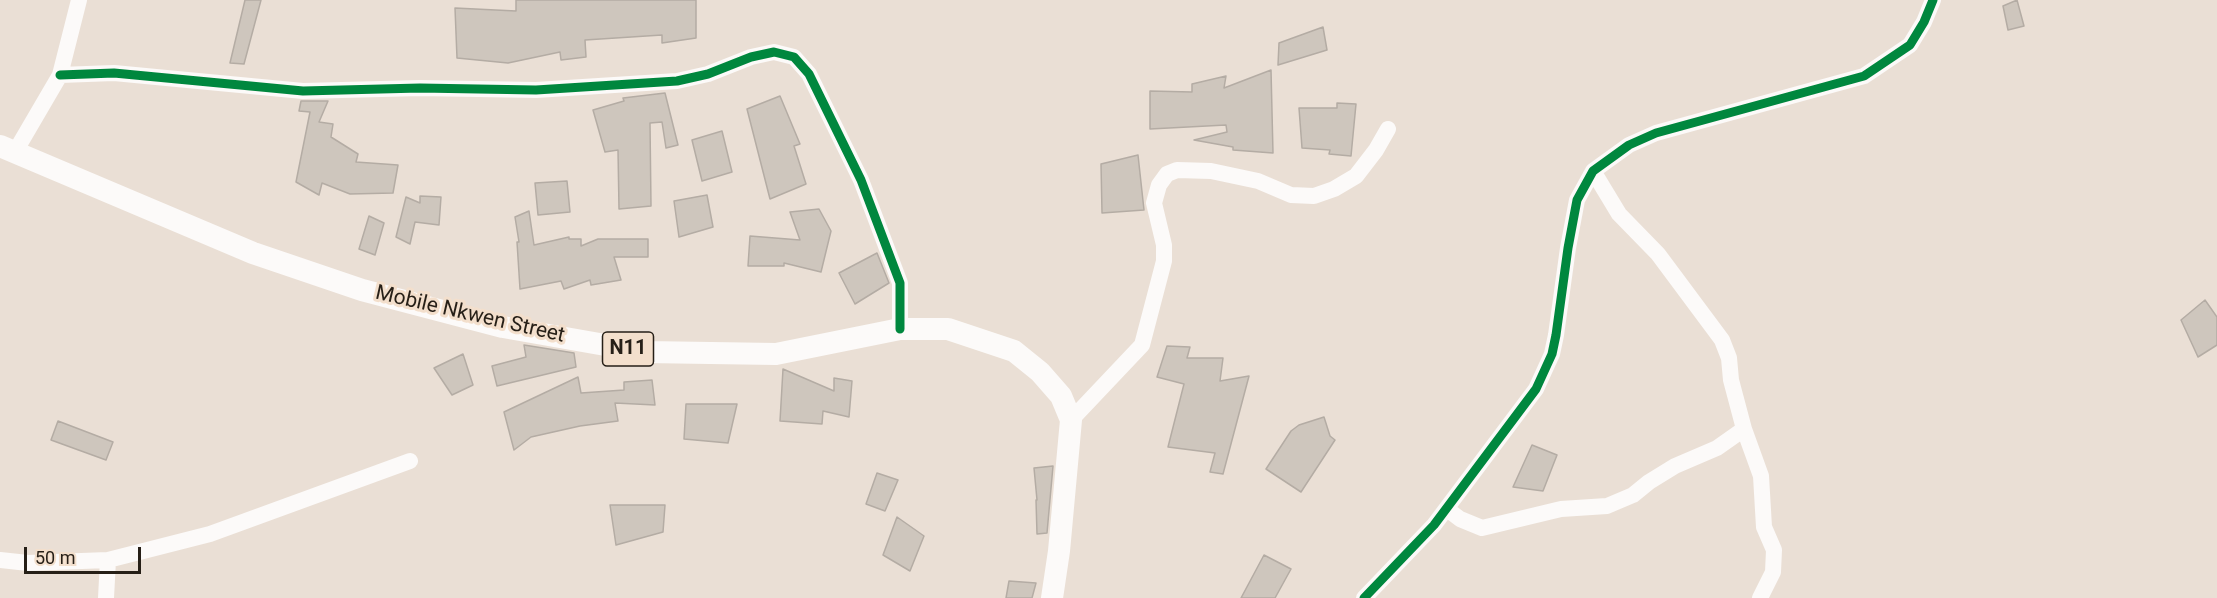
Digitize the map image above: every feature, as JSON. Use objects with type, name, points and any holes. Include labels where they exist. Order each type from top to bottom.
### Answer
[{"type":"highway","name":"Mobile Nkwen Street","points":[[8,149],[253,254],[362,290],[503,327],[645,352],[776,354],[900,329],[948,328],[1014,351],[1040,372],[1061,396],[1071,420]]},
{"type":"highway","points":[[1052,598],[1059,551],[1071,420]]},
{"type":"street","points":[[8,149],[60,75],[79,0]]},
{"type":"street","points":[[1364,598],[1447,509],[1536,389],[1552,354],[1577,200],[1593,171],[1629,144],[1656,134],[1864,76],[1910,45],[1924,22],[1933,0]]},
{"type":"street","points":[[60,75],[114,73],[303,91],[420,88],[536,90],[677,81],[774,52],[794,57],[808,74],[861,180],[900,283],[900,329]]},
{"type":"street","points":[[1071,420],[1142,345],[1164,261],[1164,245],[1154,203],[1159,185],[1167,174],[1178,170],[1211,171],[1258,181],[1291,195],[1314,196],[1334,189],[1356,176],[1376,150],[1388,129]]},
{"type":"street","points":[[1593,171],[1619,214],[1658,254],[1722,340],[1729,358],[1731,380],[1744,429],[1761,476],[1764,527],[1774,550],[1773,572],[1760,598]]},
{"type":"street","points":[[1447,509],[1460,519],[1482,528],[1561,509],[1607,506],[1633,495],[1675,466],[1717,448],[1744,429]]},
{"type":"street","points":[[0,560],[27,562],[108,560],[210,534],[410,461]]},
{"type":"street","points":[[106,598],[108,560]]},
{"type":"building","points":[[245,0],[261,0],[244,64],[230,63]]},
{"type":"building","points":[[516,0],[696,0],[696,38],[662,43],[662,35],[585,40],[586,57],[561,60],[560,52],[508,63],[457,58],[455,8],[516,11]]},
{"type":"building","points":[[2017,0],[2024,26],[2008,30],[2003,6]]},
{"type":"building","points":[[1323,27],[1327,50],[1278,65],[1279,43]]},
{"type":"building","points":[[1271,70],[1273,153],[1233,150],[1233,147],[1194,140],[1227,132],[1226,125],[1150,129],[1150,91],[1192,92],[1192,84],[1226,76],[1224,88]]},
{"type":"building","points":[[665,93],[678,145],[666,148],[662,122],[650,123],[651,206],[619,209],[618,150],[605,152],[593,110],[624,101],[623,98]]},
{"type":"building","points":[[780,96],[800,144],[794,146],[806,184],[770,199],[747,109]]},
{"type":"building","points":[[301,101],[328,101],[319,122],[333,124],[331,137],[358,154],[356,162],[398,165],[393,193],[350,194],[322,183],[319,195],[296,182],[310,112],[299,111]]},
{"type":"building","points":[[1337,103],[1356,104],[1351,156],[1329,154],[1330,150],[1302,148],[1299,108],[1337,108]]},
{"type":"building","points":[[722,131],[732,172],[702,181],[692,140]]},
{"type":"building","points":[[1138,155],[1144,210],[1102,213],[1101,164]]},
{"type":"building","points":[[567,181],[570,212],[538,215],[535,183]]},
{"type":"building","points":[[707,195],[713,227],[679,237],[674,201]]},
{"type":"building","points":[[420,196],[441,197],[439,225],[415,222],[410,244],[396,237],[406,197],[420,203]]},
{"type":"building","points":[[819,209],[831,231],[821,272],[784,263],[784,266],[748,266],[750,236],[800,240],[790,212]]},
{"type":"building","points":[[529,211],[534,245],[569,237],[569,239],[581,239],[581,246],[598,239],[648,239],[648,257],[614,257],[621,280],[591,285],[590,280],[564,289],[561,281],[520,289],[517,242],[519,242],[515,217]]},
{"type":"building","points":[[369,216],[384,223],[375,255],[359,249]]},
{"type":"building","points":[[877,253],[889,283],[855,304],[839,273]]},
{"type":"building","points":[[2205,300],[2217,317],[2217,345],[2198,357],[2181,320]]},
{"type":"building","points":[[524,345],[574,353],[576,367],[497,386],[492,366],[526,357]]},
{"type":"building","points":[[1167,346],[1190,347],[1187,358],[1223,358],[1220,381],[1249,376],[1223,474],[1210,472],[1215,453],[1168,447],[1184,384],[1157,377]]},
{"type":"building","points":[[463,354],[473,385],[452,395],[434,368]]},
{"type":"building","points":[[783,369],[834,391],[834,378],[852,381],[849,417],[823,411],[822,424],[780,421]]},
{"type":"building","points":[[578,377],[581,393],[624,390],[624,382],[652,380],[655,405],[615,403],[618,421],[580,426],[531,437],[514,450],[504,412]]},
{"type":"building","points":[[686,404],[737,404],[728,443],[684,439]]},
{"type":"building","points":[[1324,417],[1330,436],[1335,440],[1301,492],[1266,469],[1291,431],[1299,425]]},
{"type":"building","points":[[58,421],[113,442],[106,460],[51,440]]},
{"type":"building","points":[[1532,445],[1557,455],[1543,491],[1513,487]]},
{"type":"building","points":[[1053,466],[1047,533],[1037,534],[1034,468]]},
{"type":"building","points":[[877,473],[898,480],[885,511],[866,504]]},
{"type":"building","points":[[610,505],[665,505],[663,532],[616,545]]},
{"type":"building","points":[[897,517],[924,536],[910,571],[883,555]]},
{"type":"building","points":[[1264,555],[1291,569],[1275,598],[1241,598]]},
{"type":"building","points":[[1009,581],[1036,583],[1032,598],[1006,598]]},
{"type":"cycle path","points":[[1364,598],[1434,525],[1536,389],[1552,354],[1577,200],[1593,171],[1629,145],[1656,133],[1864,76],[1910,45],[1924,22],[1933,0]]},
{"type":"cycle path","points":[[60,75],[114,73],[303,91],[420,88],[536,90],[677,81],[708,74],[751,57],[774,52],[794,57],[809,74],[861,180],[900,283],[900,329]]}]
